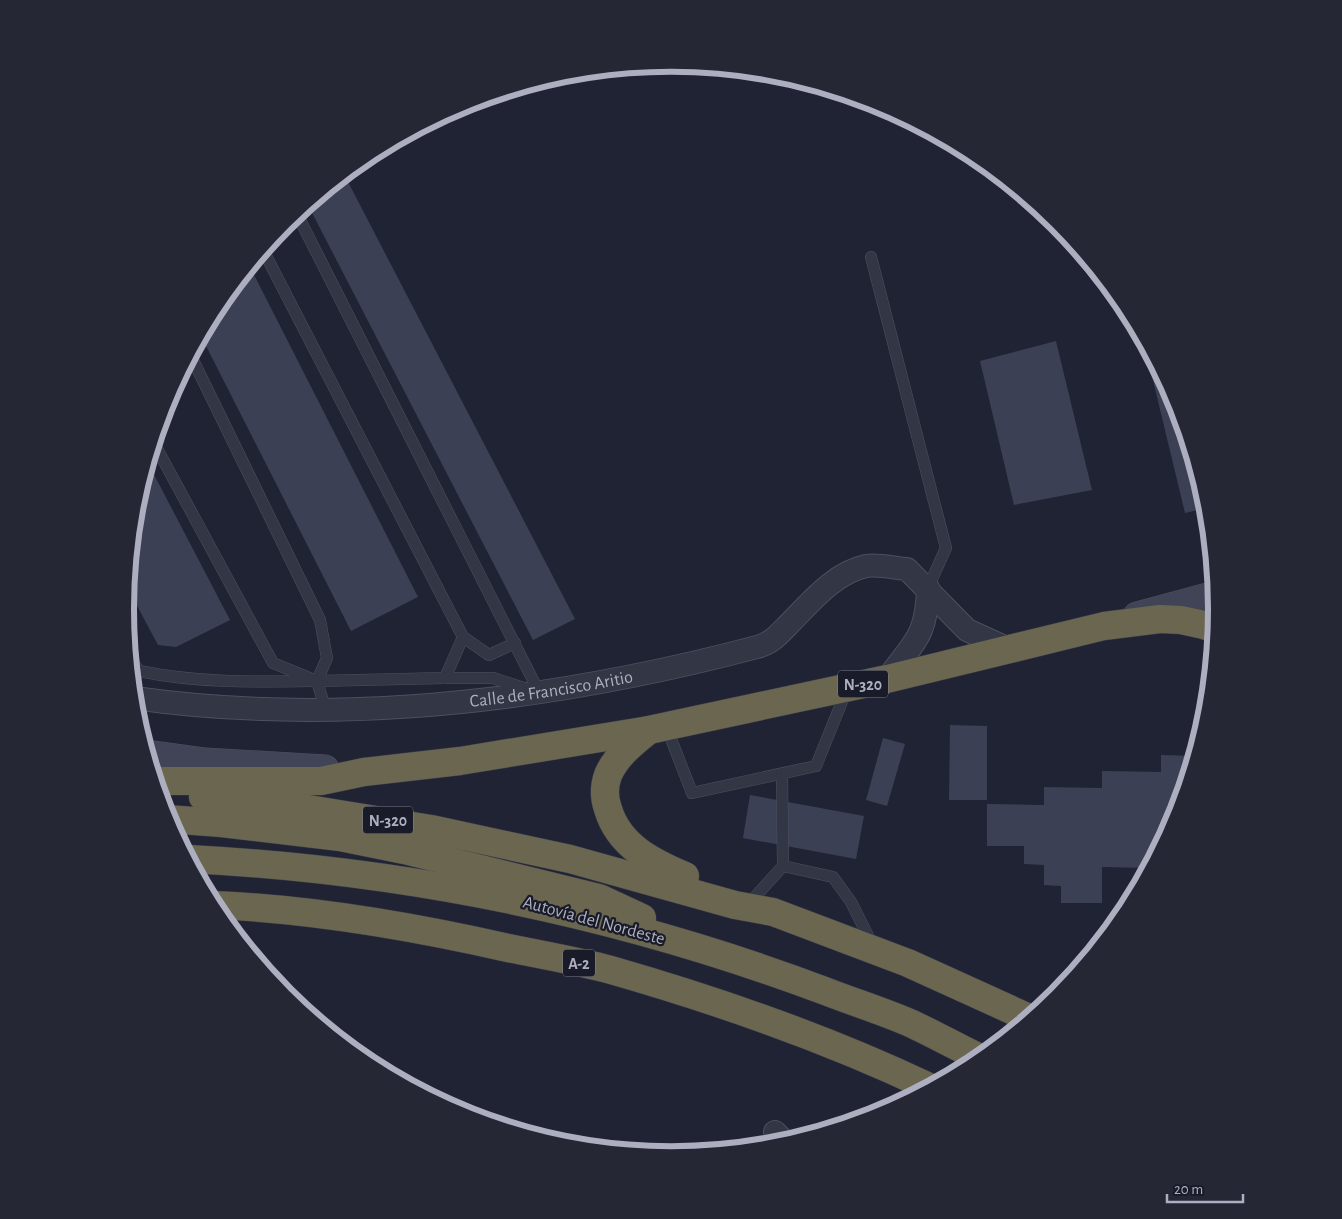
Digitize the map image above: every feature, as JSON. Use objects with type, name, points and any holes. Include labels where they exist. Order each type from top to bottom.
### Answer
[{"type":"highway","name":"N-320","points":[[162,781],[321,780],[364,772],[460,761],[658,728],[887,679],[1104,626],[1174,620],[1208,626]]},
{"type":"highway","name":"N-320","points":[[658,728],[630,745],[608,775],[605,789],[606,803],[611,820],[621,837],[640,853],[664,868],[875,950],[1022,1015]]},
{"type":"highway","name":"N-320","points":[[167,795],[272,803],[374,818],[570,859],[735,905],[763,906]]},
{"type":"highway","points":[[177,821],[221,823],[340,837],[432,857],[599,898],[728,957]]},
{"type":"highway","name":"Autovía del Nordeste","points":[[196,860],[371,875],[525,902],[615,924],[728,957],[910,1023],[972,1054]]},
{"type":"highway","name":"A-2","points":[[224,906],[303,912],[428,930],[610,970],[758,1017],[922,1084]]},
{"type":"street","name":"Calle de Francisco Aritio","points":[[142,699],[191,706],[378,708],[601,684],[769,644],[836,580],[867,566],[907,569],[928,588],[967,630],[1011,650]]},
{"type":"street","points":[[887,679],[918,639],[923,625],[928,588]]},
{"type":"street","points":[[1104,626],[1208,596]]},
{"type":"street","points":[[154,755],[205,762],[364,772]]},
{"type":"lane","points":[[301,221],[539,692]]},
{"type":"lane","points":[[266,256],[463,637],[489,655],[515,643]]},
{"type":"lane","points":[[871,257],[946,548],[928,588]]},
{"type":"lane","points":[[194,363],[320,620],[327,658],[317,681],[325,708]]},
{"type":"lane","points":[[158,450],[273,663],[317,681]]},
{"type":"lane","points":[[445,678],[463,637]]},
{"type":"lane","points":[[138,669],[180,679],[220,682],[493,678],[539,692]]},
{"type":"lane","points":[[658,728],[692,793],[782,774],[816,766],[847,687]]},
{"type":"lane","points":[[763,906],[783,866],[782,774]]},
{"type":"lane","points":[[783,866],[833,877],[851,902],[875,950]]},
{"type":"building","points":[[347,181],[575,619],[533,640],[311,211]]},
{"type":"building","points":[[253,273],[418,597],[351,631],[205,343],[225,311]]},
{"type":"building","points":[[1056,341],[1092,490],[1014,505],[980,361]]},
{"type":"building","points":[[1149,365],[1180,437],[1190,471],[1199,510],[1185,513]]},
{"type":"building","points":[[152,471],[230,620],[176,647],[158,645],[134,601],[139,539]]},
{"type":"building","points":[[950,725],[987,726],[987,800],[949,800]]},
{"type":"building","points":[[883,738],[905,744],[887,806],[866,800]]},
{"type":"building","points":[[1161,755],[1188,756],[1167,815],[1142,868],[1102,867],[1102,903],[1061,903],[1061,886],[1044,885],[1044,865],[1024,864],[1024,846],[987,846],[987,804],[1044,805],[1044,787],[1102,788],[1102,771],[1161,772]]},
{"type":"building","points":[[750,795],[864,816],[856,859],[743,838]]}]
